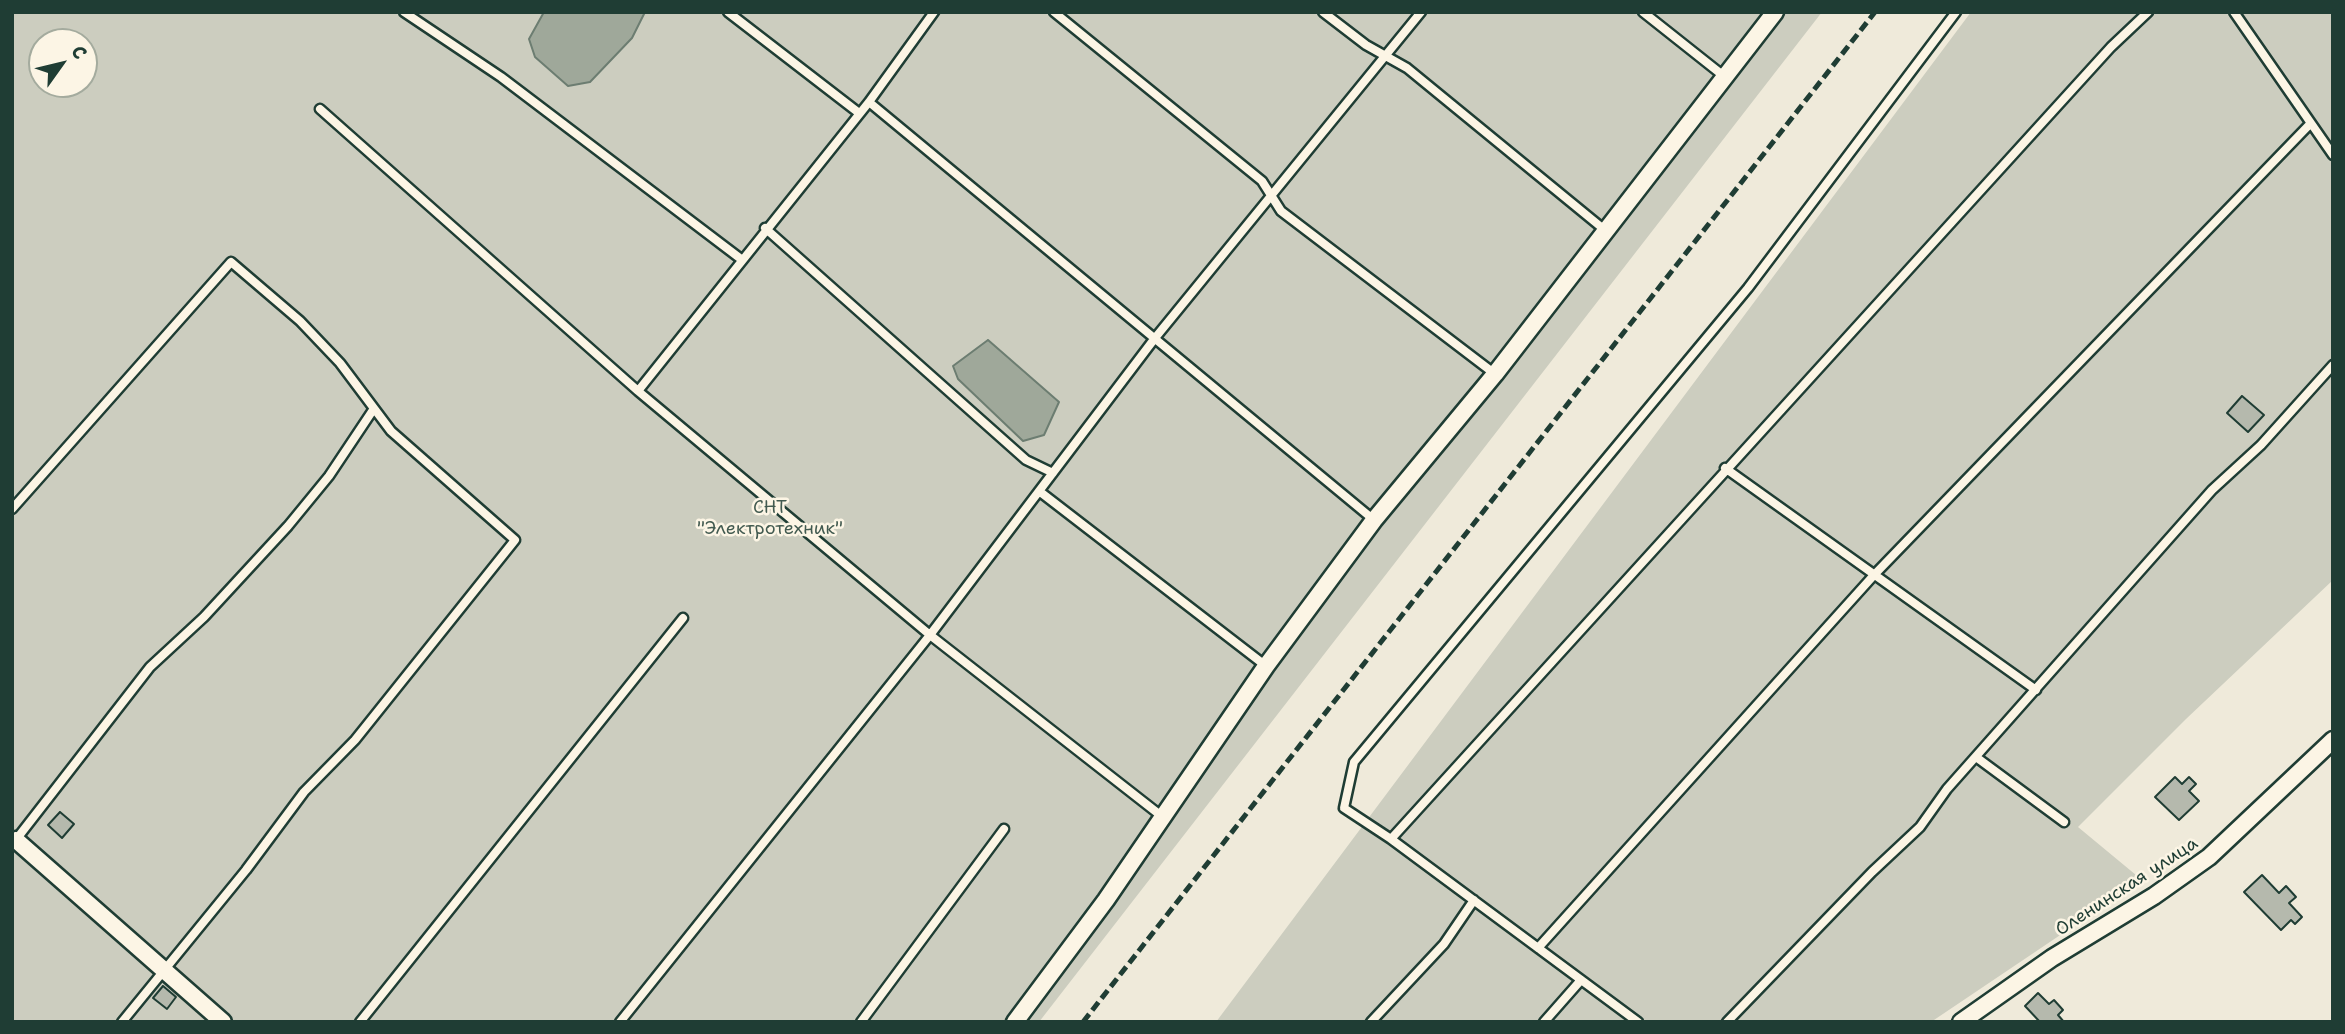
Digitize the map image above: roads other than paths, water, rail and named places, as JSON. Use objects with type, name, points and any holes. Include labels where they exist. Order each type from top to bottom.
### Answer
[{"type":"street","points":[[1015,1022],[1164,818],[1266,666],[1374,520],[1495,374],[1775,12]]},
{"type":"street","name":"Оленинская улица","points":[[1961,1022],[2052,958],[2154,896],[2209,858],[2333,740]]},
{"type":"street","points":[[13,840],[223,1022]]},
{"type":"lane","points":[[404,12],[500,78],[741,259]]},
{"type":"lane","points":[[728,12],[859,113]]},
{"type":"lane","points":[[638,391],[765,228],[869,102],[934,12]]},
{"type":"lane","points":[[1054,12],[1262,181],[1281,211],[1495,374]]},
{"type":"lane","points":[[1323,12],[1407,68],[1606,231]]},
{"type":"lane","points":[[620,1022],[930,635],[1156,338],[1421,12]]},
{"type":"lane","points":[[1643,12],[1725,77]]},
{"type":"lane","points":[[1637,1022],[1475,900],[1344,808],[1354,762],[1748,288],[1956,12]]},
{"type":"lane","points":[[1391,839],[1725,468],[2111,47],[2148,12]]},
{"type":"lane","points":[[2234,12],[2333,155]]},
{"type":"lane","points":[[869,102],[1374,520]]},
{"type":"lane","points":[[320,109],[638,391],[930,635],[1164,818]]},
{"type":"lane","points":[[1538,948],[1874,575],[2310,124]]},
{"type":"lane","points":[[765,228],[1026,460],[1053,473]]},
{"type":"lane","points":[[12,509],[231,262],[300,321],[340,363],[391,431],[515,540],[355,740],[304,792],[246,870],[122,1022]]},
{"type":"lane","points":[[1727,1022],[1872,872],[1920,827],[1976,757],[2212,490],[2260,445],[2333,365]]},
{"type":"lane","points":[[13,840],[150,667],[204,617],[297,516],[330,476],[373,410]]},
{"type":"lane","points":[[1725,468],[2036,690]]},
{"type":"lane","points":[[1039,491],[1266,666]]},
{"type":"lane","points":[[360,1022],[683,618]]},
{"type":"lane","points":[[1976,757],[2064,822]]},
{"type":"lane","points":[[860,1022],[1004,829]]},
{"type":"lane","points":[[1371,1022],[1444,944],[1475,900]]},
{"type":"lane","points":[[1544,1022],[1581,980]]},
{"type":"railway","points":[[1083,1022],[1875,12]]},
{"type":"park label","name":"СНТ \"Электротехник\"","points":[[770,518]]}]
